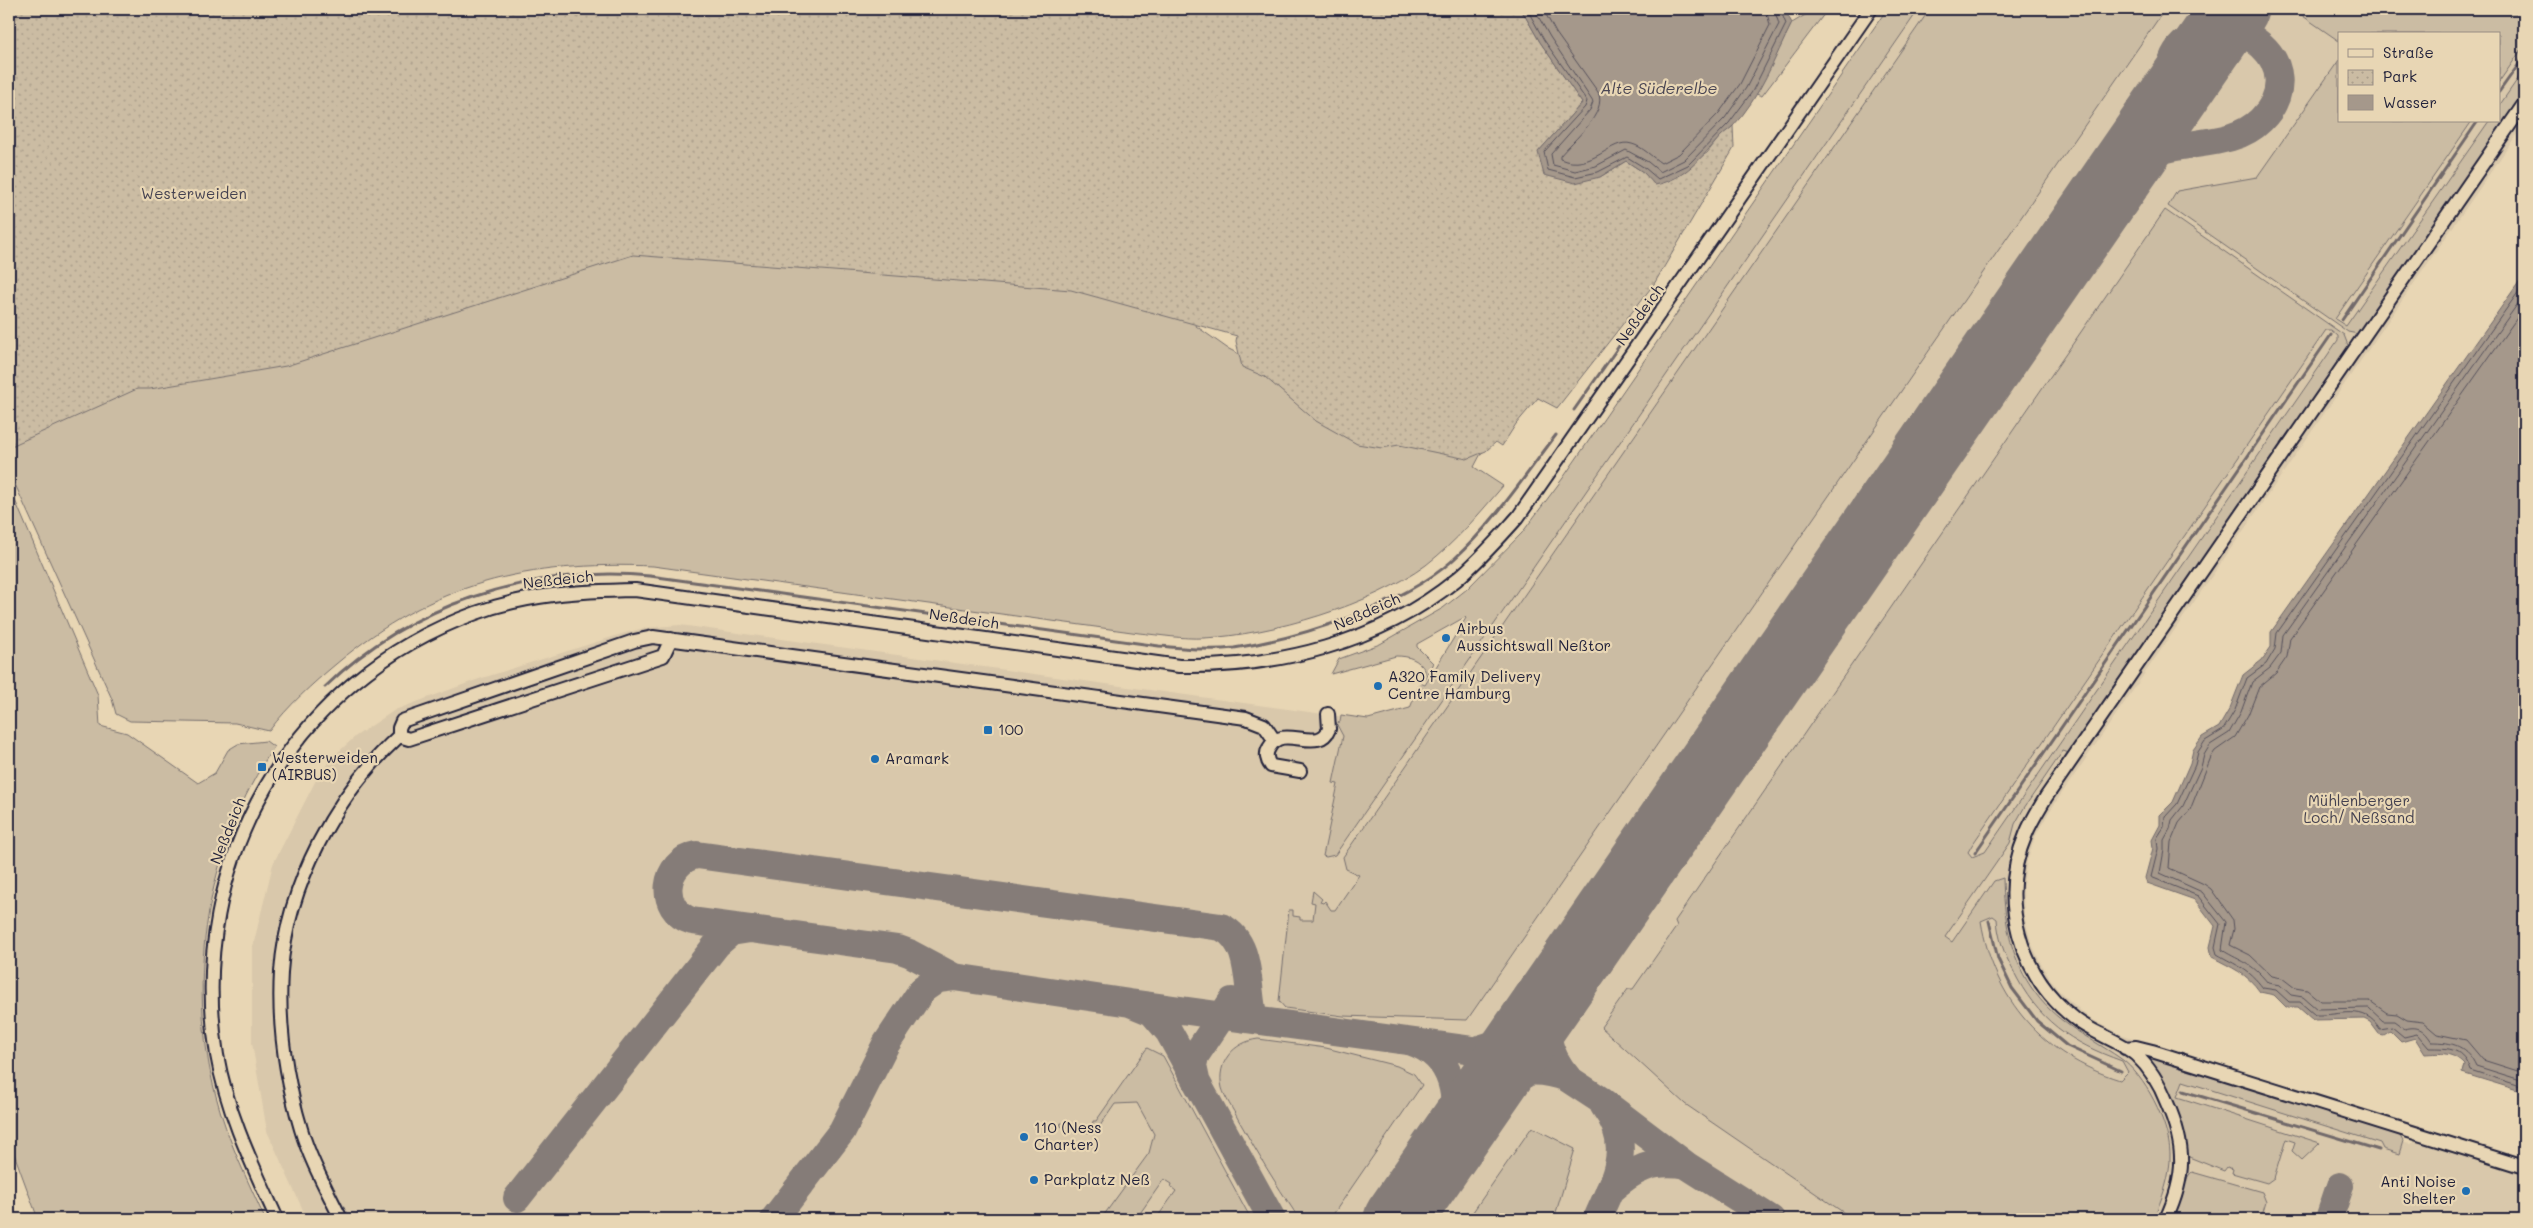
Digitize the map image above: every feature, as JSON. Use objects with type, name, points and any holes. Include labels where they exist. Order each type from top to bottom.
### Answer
[{"type":"street","name":"Neßdeich","points":[[277,1219],[235,1121],[218,1057],[213,1020],[212,965],[220,902],[242,836],[273,773],[314,720],[363,676],[412,642],[468,616],[516,601],[574,592],[635,590],[1179,666],[1247,664],[1304,652],[1363,634],[1418,607],[1456,580],[1483,556],[1518,518],[1871,9]]},
{"type":"street","points":[[2166,1219],[2180,1180],[2182,1158],[2180,1137],[2169,1107],[2155,1079],[2142,1062],[2126,1048],[2094,1032],[2065,1011],[2039,981],[2025,955],[2016,924],[2013,891],[2017,862],[2026,834],[2046,797],[2072,758],[2524,104]]},
{"type":"street","points":[[341,1219],[301,1131],[292,1094],[284,1051],[281,971],[296,900],[310,862],[332,818],[357,780],[376,757],[399,736],[399,728],[402,721],[634,641],[653,637],[1246,718],[1264,725],[1275,741]]},
{"type":"street","points":[[399,736],[409,739],[662,656],[671,639]]},
{"type":"street","points":[[1300,771],[1272,766],[1269,764],[1268,750],[1275,741],[1286,737],[1312,740],[1322,738],[1330,729],[1328,714]]},
{"type":"street","points":[[2126,1048],[2136,1047],[2152,1051],[2524,1167]]},
{"type":"shaded area","points":[[1913,9],[2524,9],[2524,124],[2049,812],[2035,837],[2027,861],[2023,886],[2024,915],[2031,942],[2042,966],[2057,989],[2089,1018],[2120,1034],[2176,1051],[2174,1058],[2401,1142],[2410,1144],[2417,1140],[2524,1173],[2524,1219],[307,1219],[267,1131],[252,1043],[252,950],[273,864],[317,778],[335,755],[356,736],[395,710],[476,680],[625,633],[644,628],[680,625],[1417,727]]},
{"type":"green space","points":[[9,9],[1325,9],[1196,326],[1227,348],[1280,375],[1485,446],[1474,467],[1503,486],[1447,547],[1426,565],[1404,579],[1350,605],[1320,615],[1289,624],[1231,636],[1204,638],[1139,633],[653,566],[607,565],[564,568],[523,573],[484,582],[446,596],[409,613],[372,636],[318,679],[269,731],[235,723],[130,721],[116,714],[112,699],[9,471]]},
{"type":"green space","name":"Westerweiden","points":[[9,9],[1521,9],[1540,42],[1582,103],[1538,152],[1600,177],[1626,161],[1643,172],[1655,184],[1707,153],[1722,134],[1733,126],[1734,148],[1654,284],[1557,408],[1538,398],[1516,424],[1502,446],[1496,442],[1486,451],[1467,459],[1399,445],[1382,448],[1357,444],[1316,421],[1265,377],[1242,367],[1236,341],[1237,336],[1071,290],[633,255],[286,366],[150,389],[137,389],[9,447]]},
{"type":"green space","points":[[1815,9],[1828,9],[1762,96],[1756,94],[1792,23]]},
{"type":"green space","points":[[1887,9],[1919,9],[1335,855],[1323,856],[1338,784],[1333,783],[1343,736],[1336,723],[1340,722],[1341,715],[1368,719],[1410,708],[1420,683],[1425,685],[1466,618],[1417,644],[1417,647],[1433,663],[1424,679],[1425,670],[1419,663],[1405,657],[1396,656],[1331,674],[1339,659],[1380,644],[1443,608],[1467,589],[1522,533],[1563,478]]},
{"type":"green space","points":[[1930,9],[2165,9],[1467,1020],[1343,1016],[1285,1008],[1279,1001],[1289,910],[1293,910],[1293,916],[1300,917],[1300,920],[1313,920],[1315,903],[1311,902],[1313,891],[1322,899],[1320,902],[1323,903],[1325,901],[1331,910],[1335,910],[1359,875],[1346,869],[1343,857]]},
{"type":"green space","points":[[2304,9],[2524,9],[2524,46],[2500,81],[2500,32],[2338,32],[2338,40],[2300,14]]},
{"type":"green space","points":[[2338,61],[2338,122],[2471,122],[2335,319],[2346,326],[2488,122],[2500,122],[2500,105],[2524,70],[2524,93],[2358,334],[2348,332],[2168,206],[2177,191],[2257,177]]},
{"type":"green space","points":[[2165,210],[2344,335],[2349,348],[2069,753],[2063,751],[2024,808],[2015,824],[2010,843],[1945,937],[1952,942],[1994,881],[2003,878],[2006,921],[2009,935],[2017,962],[2031,987],[2041,1000],[2061,1019],[2120,1058],[2129,1066],[2147,1088],[2160,1114],[2169,1141],[2170,1162],[2165,1187],[2153,1219],[1853,1219],[1685,1104],[1601,1027],[1628,989],[1633,989],[1677,926],[1675,921]],"holes":[[[2326,330],[2331,330],[2338,336],[2338,340],[1985,852],[1972,857],[1968,852],[1972,845]],[[1993,916],[1997,919],[2000,939],[2007,958],[2022,988],[2033,1003],[2057,1028],[2087,1046],[2122,1061],[2128,1072],[2120,1080],[2092,1070],[2068,1056],[2046,1040],[2026,1021],[2010,1000],[1997,976],[1988,950],[1981,921]]]},
{"type":"green space","points":[[9,486],[98,695],[100,726],[127,733],[198,783],[215,773],[228,750],[238,744],[266,741],[274,747],[251,786],[232,827],[218,870],[208,915],[203,961],[203,1006],[207,1052],[216,1096],[244,1174],[265,1219],[38,1219],[9,1140]]},
{"type":"green space","points":[[1258,1039],[1326,1048],[1397,1066],[1414,1074],[1422,1085],[1330,1219],[1300,1219],[1266,1167],[1223,1092],[1221,1079],[1224,1062],[1234,1049],[1241,1044]]},
{"type":"green space","points":[[1147,1048],[1163,1056],[1251,1219],[1156,1219],[1176,1191],[1171,1187],[1172,1184],[1164,1179],[1136,1219],[1101,1219],[1149,1153],[1154,1134],[1137,1103],[1115,1104],[1095,1133],[1075,1131],[1076,1128],[1060,1126],[1061,1123],[1092,1128],[1093,1121],[1096,1121]]},
{"type":"green space","points":[[2144,1054],[2398,1133],[2403,1141],[2399,1154],[2383,1149],[2380,1143],[2183,1081],[2177,1097],[2320,1143],[2302,1160],[2292,1151],[2295,1142],[2286,1139],[2274,1178],[2267,1183],[2232,1173],[2233,1169],[2227,1167],[2224,1171],[2189,1157],[2173,1102],[2162,1079]]},
{"type":"green space","points":[[1532,1127],[1575,1149],[1554,1219],[1468,1219]]},
{"type":"green space","points":[[2192,1172],[2262,1192],[2266,1202],[2261,1219],[2173,1219],[2184,1186]]},
{"type":"water","name":"Alte Süderelbe","points":[[1521,9],[1784,9],[1792,23],[1766,77],[1743,115],[1700,159],[1676,178],[1655,185],[1643,172],[1626,161],[1600,177],[1575,183],[1544,175],[1538,152],[1582,103],[1540,42]]},
{"type":"water","name":"Mühlenberger Loch/ Neßsand","points":[[2524,275],[2524,1092],[2462,1073],[2464,1064],[2456,1057],[2441,1054],[2425,1054],[2415,1038],[2401,1042],[2390,1031],[2384,1035],[2379,1034],[2370,1022],[2364,1019],[2313,1020],[2298,1007],[2286,1007],[2274,995],[2260,992],[2244,975],[2212,957],[2210,947],[2215,926],[2195,900],[2147,883],[2145,878],[2153,848],[2152,840],[2160,825],[2160,815],[2173,802],[2190,763],[2193,750],[2202,737],[2219,727],[2230,708],[2243,675],[2262,660],[2271,647],[2271,632]]},
{"type":"waterway","points":[[2500,91],[2524,57]]},
{"type":"waterway","points":[[2342,320],[2477,122]]},
{"type":"waterway","points":[[1574,410],[1640,316]]},
{"type":"waterway","points":[[1975,853],[2331,335]]},
{"type":"waterway","points":[[325,687],[359,658],[395,633],[434,613],[475,596],[518,584],[561,577],[606,574],[650,576],[1159,646],[1215,649],[1261,643],[1320,628],[1350,617],[1379,605],[1432,576],[1468,546],[1508,500],[1556,435]]},
{"type":"waterway","points":[[1989,921],[1998,959],[2012,988],[2037,1021],[2067,1046],[2121,1071]]},
{"type":"waterway","points":[[2183,1091],[2379,1150]]},
{"type":"taxiway","points":[[2119,176],[2130,166],[2150,154],[2178,146],[2222,140],[2249,129],[2261,120],[2275,100],[2279,80],[2274,61],[2262,46],[2245,35],[2225,30],[2204,32],[2183,44],[2173,57],[2163,104],[2148,134]]},
{"type":"taxiway","points":[[1130,1003],[954,977],[898,949],[692,921],[681,915],[673,907],[669,897],[671,876],[677,866],[686,859],[697,855],[1221,927],[1239,943],[1246,967],[1254,1019]]},
{"type":"taxiway","points":[[517,1198],[717,944],[731,932],[750,929]]},
{"type":"taxiway","points":[[774,1219],[842,1131],[886,1044],[922,990],[938,979],[954,977]]},
{"type":"taxiway","points":[[1487,1091],[1506,1078],[1525,1072],[1546,1072],[1568,1078],[1555,1059],[1548,1039],[1547,1017],[1553,996]]},
{"type":"taxiway","points":[[1196,1080],[1193,1066],[1195,1056],[1232,1001]]},
{"type":"taxiway","points":[[1272,1219],[1169,1032],[1152,1012],[1130,1003],[1538,1059],[1599,1099],[1686,1165],[1771,1219]]},
{"type":"taxiway","points":[[1482,1048],[1514,1038],[1532,1025]]},
{"type":"taxiway","points":[[1412,1042],[1427,1049],[1438,1058],[1446,1069],[1454,1094],[1454,1138]]},
{"type":"taxiway","points":[[1597,1219],[1615,1176],[1619,1163],[1620,1149],[1613,1121],[1604,1106]]},
{"type":"taxiway","points":[[1609,1191],[1627,1177],[1644,1168],[1663,1163],[1686,1165]]},
{"type":"taxiway","points":[[2329,1219],[2340,1186]]},
{"type":"runway","points":[[1398,1219],[2234,9]]},
{"type":"place","name":"Airbus Aussichtswall Neßtor","points":[[1446,638]]},
{"type":"place","name":"A320 Family Delivery Centre Hamburg","points":[[1378,686]]},
{"type":"place","name":"100","points":[[988,730]]},
{"type":"place","name":"Aramark","points":[[875,759]]},
{"type":"place","name":"Westerweiden (AIRBUS)","points":[[262,767]]},
{"type":"place","name":"110 (Ness Charter)","points":[[1024,1137]]},
{"type":"place","name":"Parkplatz Neß","points":[[1034,1180]]},
{"type":"place","name":"Anti Noise Shelter","points":[[2466,1191]]}]
